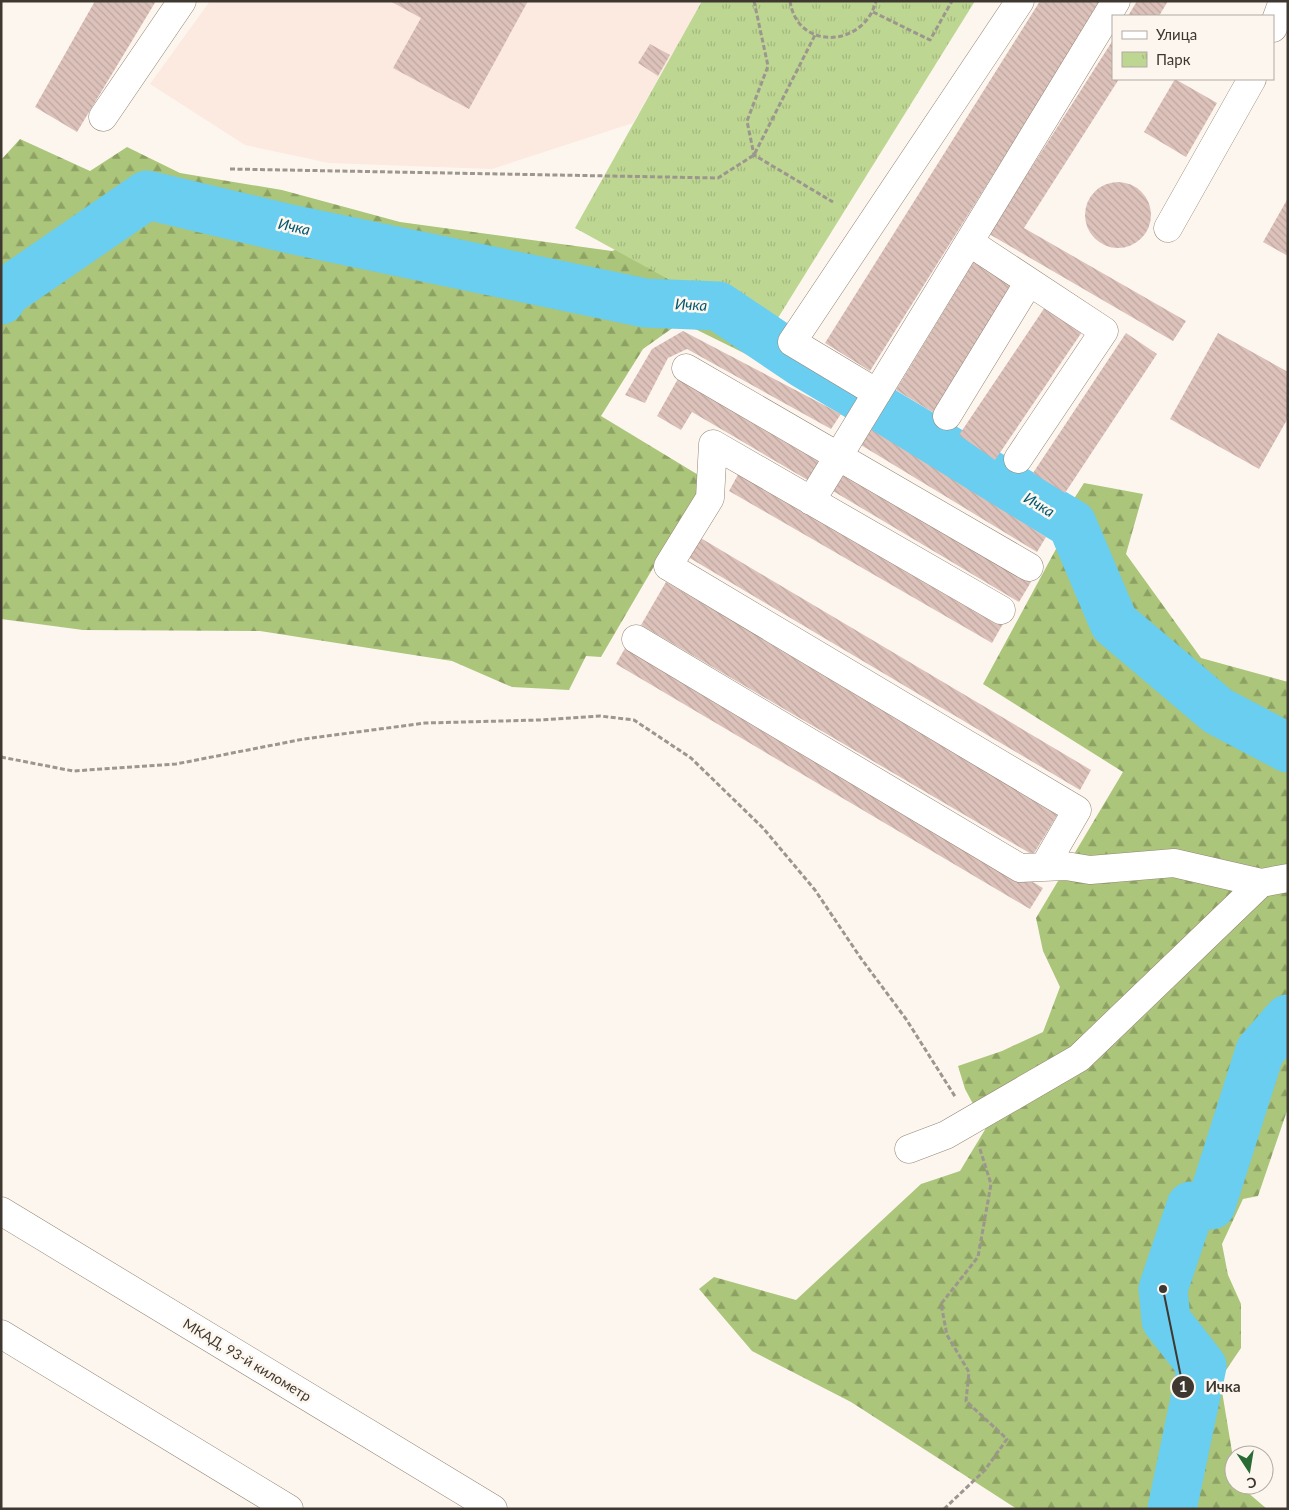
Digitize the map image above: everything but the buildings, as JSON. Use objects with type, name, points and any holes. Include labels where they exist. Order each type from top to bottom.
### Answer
[{"type":"main road","points":[[103,118],[182,1]]},
{"type":"main road","points":[[877,394],[792,342],[1020,1]]},
{"type":"main road","points":[[811,500],[1116,1]]},
{"type":"main road","points":[[1274,25],[1283,1]]},
{"type":"main road","points":[[1168,228],[1251,80]]},
{"type":"main road","points":[[969,242],[1104,331],[1018,459]]},
{"type":"main road","points":[[947,416],[1029,282]]},
{"type":"main road","points":[[686,368],[839,455],[1029,567]]},
{"type":"main road","points":[[1001,610],[713,444],[710,498],[668,566],[1077,810],[1044,867]]},
{"type":"main road","points":[[636,639],[1020,868],[1066,866],[1090,870],[1174,863],[1261,883],[1288,878]]},
{"type":"main road","points":[[909,1149],[946,1135],[972,1122],[1080,1058],[1261,883]]},
{"type":"main road","name":"МКАД, 93-й километр","points":[[1,1211],[493,1509]]},
{"type":"main road","points":[[1,1334],[289,1509]]},
{"type":"path","points":[[754,1],[768,66],[747,121],[754,155],[833,202]]},
{"type":"path","points":[[790,1],[795,17],[804,28],[815,35],[829,38],[843,37],[856,32],[866,24],[874,12],[876,1]]},
{"type":"path","points":[[874,12],[930,40],[952,1]]},
{"type":"path","points":[[230,169],[718,178],[754,155],[815,35]]},
{"type":"path","points":[[1,757],[73,771],[176,764],[304,739],[425,723],[540,720],[600,716],[634,720],[691,758],[763,828],[815,890],[860,957],[906,1019],[972,1122],[991,1184],[978,1256],[940,1304],[947,1334],[969,1372],[966,1400],[1007,1439],[986,1470],[944,1509]]},
{"type":"shaded area","points":[[210,1],[702,1],[633,123],[492,169],[329,163],[245,145],[150,84]]},
{"type":"green space","points":[[702,1],[975,1],[768,334],[575,228]]},
{"type":"green space","points":[[20,139],[90,171],[127,147],[180,173],[282,190],[400,222],[612,251],[709,217],[764,257],[768,334],[1063,516],[1084,483],[1143,494],[1126,554],[1201,658],[1288,682],[1288,1108],[1258,1196],[1243,1199],[1222,1244],[1228,1275],[1241,1304],[1241,1348],[1220,1379],[1231,1445],[1224,1445],[1224,1495],[1251,1495],[1267,1509],[1017,1509],[851,1402],[752,1351],[699,1289],[714,1277],[796,1300],[921,1184],[960,1171],[986,1128],[965,1089],[958,1066],[1002,1051],[1043,1032],[1060,987],[1043,951],[1036,918],[1123,772],[983,684],[1063,536],[835,398],[681,322],[643,349],[601,416],[705,479],[601,657],[586,656],[569,690],[512,687],[452,661],[260,631],[83,630],[1,619],[1,160]]},
{"type":"waterway","name":"Ичка","points":[[1,300],[3,294],[147,195],[290,229],[645,303],[718,306],[804,364],[1072,524],[1114,623],[1218,711],[1288,748]]},
{"type":"waterway","name":"Ичка","points":[[1172,1509],[1202,1366],[1166,1320],[1163,1289],[1191,1206],[1211,1205],[1260,1051],[1288,1019]]},
{"type":"place","name":"Ичка","points":[[1163,1289]]}]
